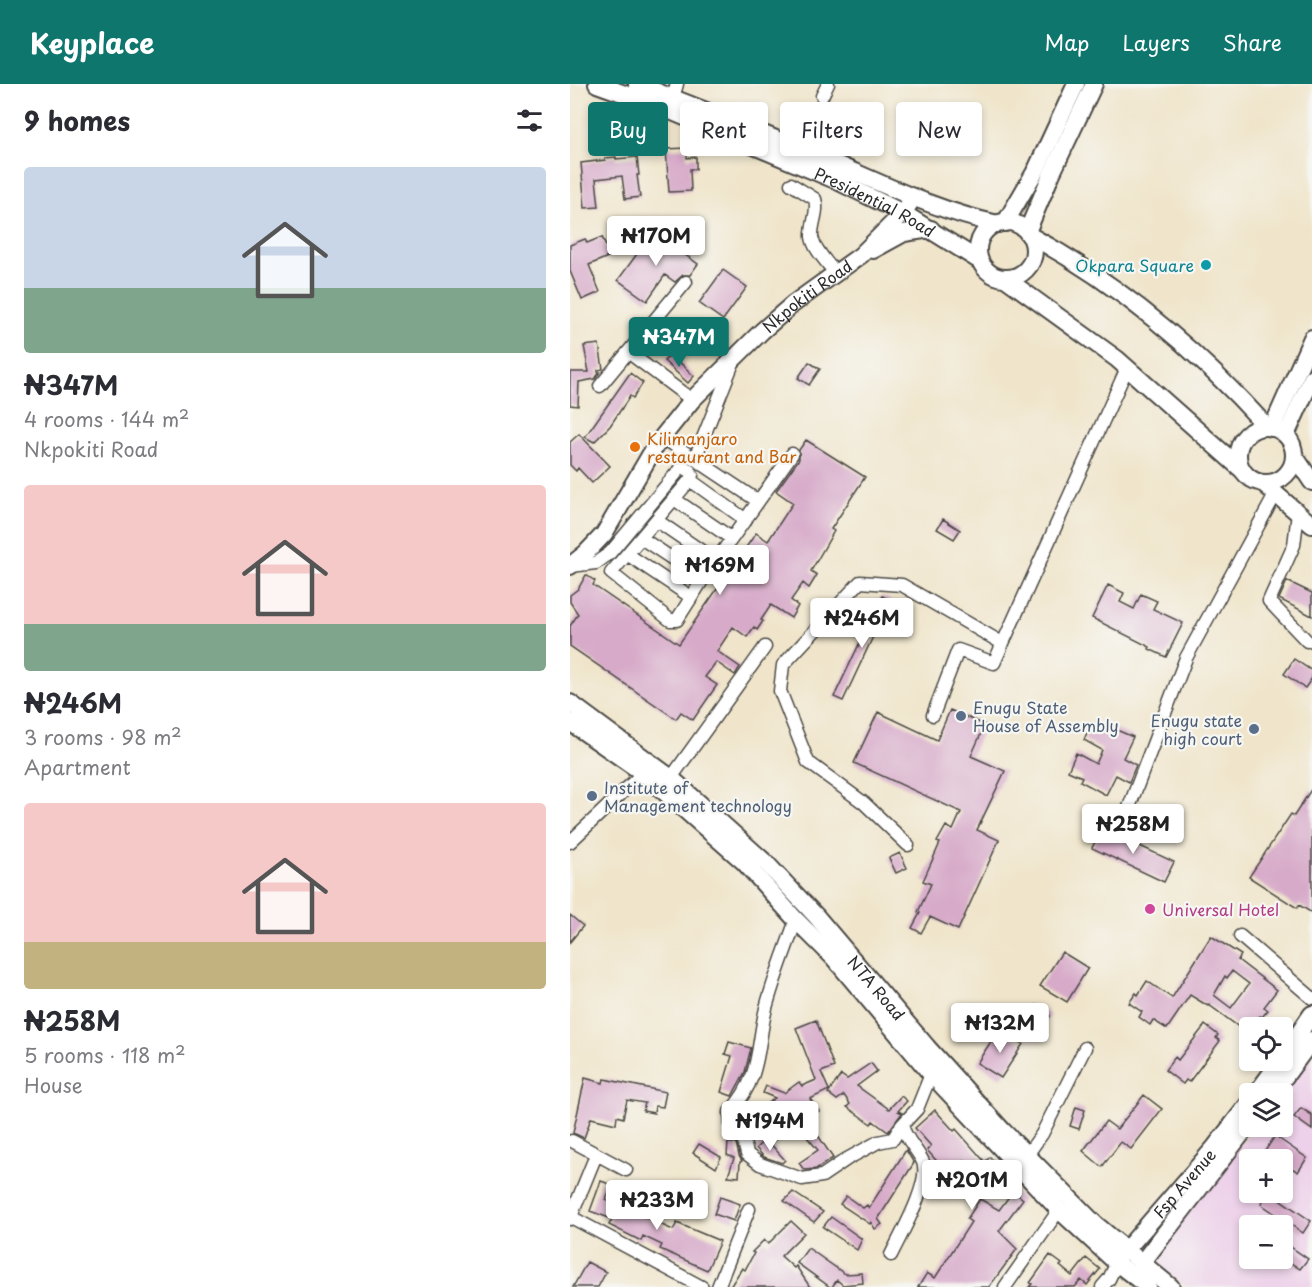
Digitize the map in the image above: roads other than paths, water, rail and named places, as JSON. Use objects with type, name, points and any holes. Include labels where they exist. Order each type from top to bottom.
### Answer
[{"type":"main road","name":"Presidential Road","points":[[597,84],[762,148],[833,179],[903,213],[980,261]]},
{"type":"main road","name":"Presidential Road","points":[[637,84],[675,91],[914,197],[976,219],[1002,223]]},
{"type":"main road","points":[[1076,84],[1036,170],[1002,223],[983,234],[979,243],[980,261],[990,273],[1005,278],[1127,368],[1252,480],[1269,489],[1307,517]]},
{"type":"main road","points":[[1005,278],[1020,274],[1031,264],[1034,249],[1028,233],[1051,175],[1094,84]]},
{"type":"main road","points":[[867,196],[879,217],[880,229],[876,238]]},
{"type":"main road","name":"Nkpokiti Road","points":[[570,566],[586,554],[604,534],[662,437],[692,400],[793,304],[861,255],[903,213],[914,197]]},
{"type":"main road","points":[[1002,223],[1017,225],[1091,272],[1144,310],[1222,378],[1292,444],[1294,455],[1312,482]]},
{"type":"main road","points":[[861,255],[904,233],[931,229]]},
{"type":"main road","points":[[1275,430],[1312,338]]},
{"type":"main road","points":[[1275,430],[1312,378]]},
{"type":"main road","points":[[1240,468],[1237,458],[1242,440],[1257,428],[1275,430]]},
{"type":"main road","points":[[1269,489],[1271,483],[1285,476],[1290,470],[1294,455]]},
{"type":"main road","name":"NTA Road","points":[[570,703],[671,778],[767,864],[816,916],[927,1047],[1027,1155],[1095,1224],[1120,1256]]},
{"type":"main road","name":"NTA Road","points":[[570,722],[643,773],[744,862],[834,958],[931,1074],[1059,1210],[1135,1268],[1171,1287]]},
{"type":"main road","points":[[1293,1042],[1312,1014]]},
{"type":"main road","points":[[1280,1083],[1312,1040]]},
{"type":"main road","name":"Fsp Avenue","points":[[1120,1256],[1239,1116]]},
{"type":"main road","name":"Fsp Avenue","points":[[1135,1268],[1239,1137]]},
{"type":"main road","name":"NTA Road","points":[[1135,1268],[1149,1287]]},
{"type":"street","points":[[791,184],[815,199],[817,209],[812,237],[835,273]]},
{"type":"street","points":[[600,386],[686,282]]},
{"type":"street","points":[[628,352],[692,400]]},
{"type":"street","points":[[694,458],[736,356]]},
{"type":"street","points":[[933,715],[958,650],[994,663],[1127,368]]},
{"type":"street","points":[[662,437],[758,501]]},
{"type":"street","points":[[570,566],[596,563],[610,553],[680,470],[684,468],[690,471],[692,476],[690,480],[611,575],[670,620],[677,620],[731,538],[792,454]]},
{"type":"street","points":[[690,480],[746,520]]},
{"type":"street","points":[[1123,824],[1186,658],[1269,489]]},
{"type":"street","points":[[674,499],[731,538]]},
{"type":"street","points":[[1307,517],[1269,601],[1307,641]]},
{"type":"street","points":[[656,520],[716,561]]},
{"type":"street","points":[[640,538],[703,579]]},
{"type":"street","points":[[627,554],[691,597]]},
{"type":"street","points":[[908,845],[864,803],[808,762],[780,691],[783,666],[860,582],[903,585],[1002,643]]},
{"type":"street","points":[[671,778],[765,647]]},
{"type":"street","points":[[570,842],[643,773]]},
{"type":"street","points":[[796,920],[766,1009],[759,1058],[744,1096],[730,1112],[731,1126],[743,1138],[747,1154],[760,1164],[802,1179],[822,1176],[878,1142],[893,1139],[917,1108],[931,1074]]},
{"type":"street","points":[[1240,936],[1312,998]]},
{"type":"street","points":[[1027,1155],[1042,1134],[1084,1048]]},
{"type":"street","points":[[891,1255],[916,1205],[924,1173],[923,1163],[902,1125]]},
{"type":"street","points":[[572,1141],[626,1170]]},
{"type":"street","points":[[596,1155],[570,1218],[702,1287]]},
{"type":"street","points":[[718,1287],[749,1209]]},
{"type":"street","points":[[1005,1287],[1059,1210]]},
{"type":"street","points":[[1105,1283],[1120,1256]]},
{"type":"street","points":[[1105,1283],[1135,1268]]},
{"type":"place","name":"Okpara Square","points":[[1206,265]]},
{"type":"place","name":"Kilimanjaro restaurant and Bar","points":[[635,447]]},
{"type":"place","name":"Enugu State House of Assembly","points":[[961,716]]},
{"type":"place","name":"Enugu state high court","points":[[1254,729]]},
{"type":"place","name":"Institute of Management technology","points":[[592,796]]},
{"type":"place","name":"Universal Hotel","points":[[1150,909]]}]
